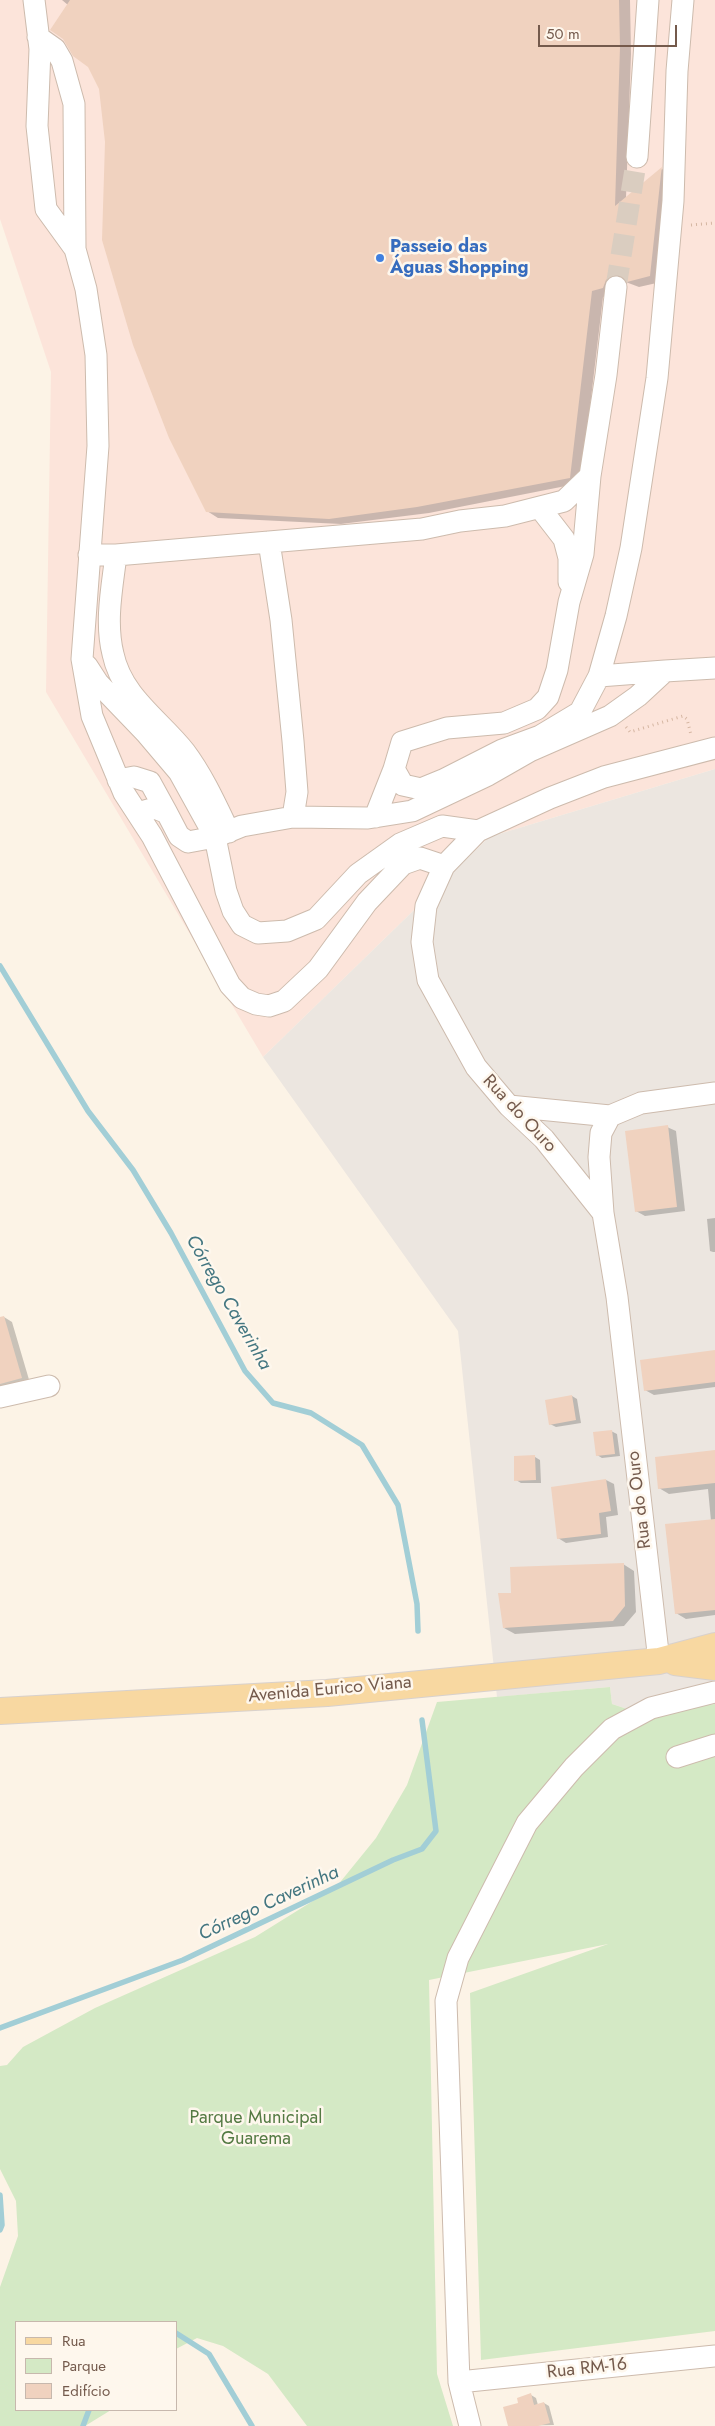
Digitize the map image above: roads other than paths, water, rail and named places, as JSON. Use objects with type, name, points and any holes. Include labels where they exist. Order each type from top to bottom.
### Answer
[{"type":"main road","name":"Avenida Eurico Viana","points":[[0,1711],[327,1693],[659,1661],[715,1646]]},
{"type":"main road","name":"Avenida Eurico Viana","points":[[659,1661],[715,1667]]},
{"type":"street","points":[[34,0],[38,37],[38,126],[46,209],[75,249]]},
{"type":"street","points":[[637,157],[648,0]]},
{"type":"street","points":[[118,780],[134,777],[150,782],[179,836],[188,842],[222,834],[242,826],[293,818],[375,817],[412,811],[488,775],[585,719],[616,616],[642,487],[666,296],[677,111],[677,71],[683,0]]},
{"type":"street","points":[[38,37],[55,49],[62,60],[74,104],[75,249],[86,289],[96,355],[98,446],[82,659],[92,716],[118,780],[152,836],[230,985],[242,998],[256,1004],[269,1006],[284,1001],[318,969],[367,902],[403,864],[420,858],[444,866]]},
{"type":"street","points":[[375,817],[394,769],[402,742],[446,728],[504,723],[538,709],[548,697],[557,670],[569,602],[583,554],[590,476],[606,375],[616,286]]},
{"type":"street","points":[[89,555],[116,556],[422,529],[540,508],[564,501],[590,476]]},
{"type":"street","points":[[540,508],[564,539],[569,558],[569,602]]},
{"type":"street","points":[[269,542],[281,620],[293,741],[297,792],[293,818]]},
{"type":"street","points":[[116,556],[111,596],[110,634],[113,656],[132,695],[184,751],[200,775],[222,834],[226,891],[233,911],[242,924],[258,933],[287,931],[316,919],[358,874],[400,844],[442,826],[478,831]]},
{"type":"street","points":[[82,659],[98,683],[146,733],[179,772],[222,834]]},
{"type":"street","points":[[599,676],[715,668]]},
{"type":"street","points":[[394,769],[403,785],[421,789],[444,780],[502,750],[585,719],[616,712],[638,696],[665,671]]},
{"type":"street","name":"Rua do Ouro","points":[[659,1661],[617,1297],[603,1213],[544,1139],[509,1106],[476,1067],[428,980],[422,942],[426,906],[444,866],[478,831],[550,798],[604,777],[715,748]]},
{"type":"street","points":[[137,813],[155,808],[167,813]]},
{"type":"street","points":[[509,1106],[610,1116],[641,1103],[715,1093]]},
{"type":"street","points":[[603,1213],[599,1157],[602,1133],[610,1116]]},
{"type":"street","points":[[0,1396],[49,1386]]},
{"type":"street","points":[[470,2426],[459,2382],[446,2000],[458,1958],[527,1823],[574,1767],[612,1729],[651,1708],[715,1692]]},
{"type":"street","points":[[677,1757],[715,1745]]},
{"type":"street","name":"Rua RM-16","points":[[459,2382],[715,2356]]},
{"type":"waterway","name":"Córrego Caverinha","points":[[0,966],[88,1111],[133,1170],[171,1233],[245,1371],[273,1403],[311,1413],[362,1445],[398,1505],[417,1604],[418,1631]]},
{"type":"waterway","name":"Córrego Caverinha","points":[[0,2028],[183,1960],[393,1860],[422,1849],[436,1831],[422,1720]]},
{"type":"waterway","name":"Córrego Caverinha","points":[[0,2195],[2,2225],[0,2230]]},
{"type":"waterway","name":"Córrego Caverinha","points":[[178,2334],[209,2354],[252,2426]]},
{"type":"waterway","name":"Córrego Caverinha","points":[[83,2426],[89,2411]]},
{"type":"tunnel","points":[[616,287],[637,157]]},
{"type":"place","name":"Passeio das Águas Shopping","points":[[380,258]]},
{"type":"park label","name":"Parque Municipal Guarema","points":[[256,2129]]}]
